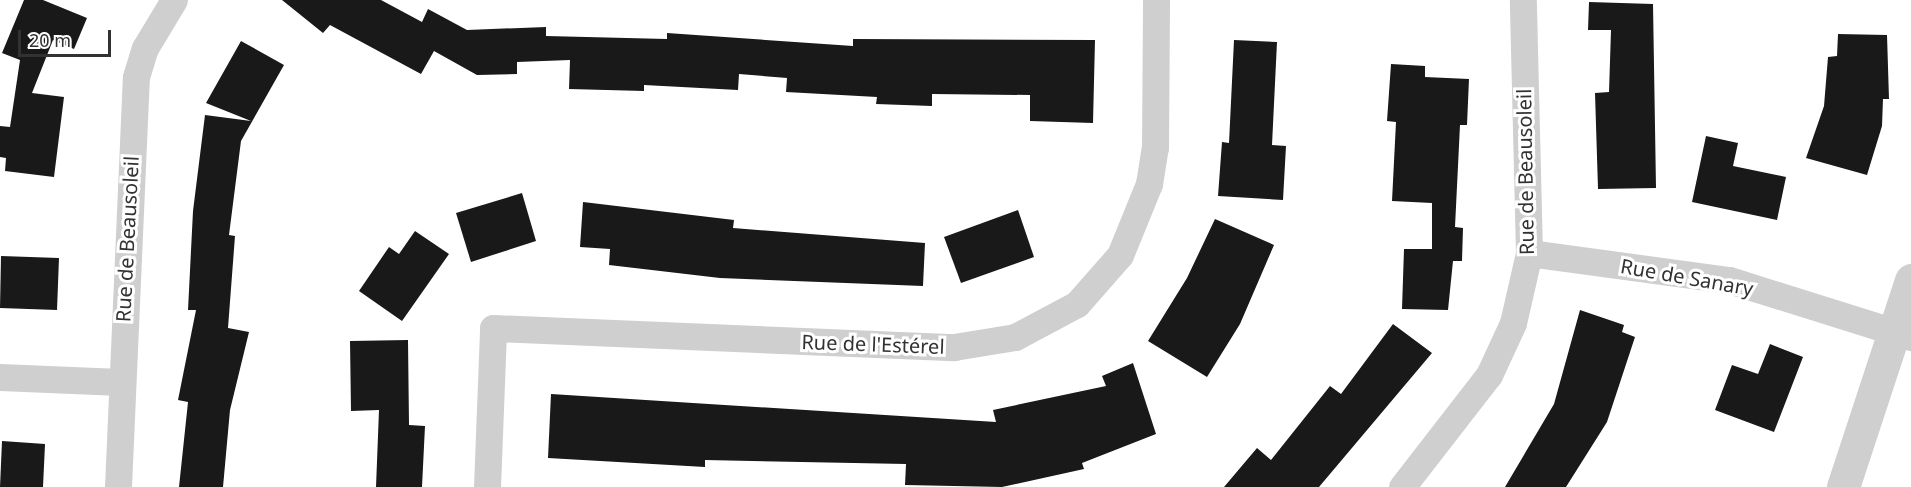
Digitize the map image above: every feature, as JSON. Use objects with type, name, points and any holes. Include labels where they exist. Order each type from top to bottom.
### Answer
[{"type":"street","name":"Rue de Beausoleil","points":[[118,487],[120,382],[136,77],[145,48],[174,0]]},
{"type":"street","name":"Rue de l'Estérel","points":[[487,487],[494,328],[954,347],[1015,337],[1077,304],[1120,255],[1149,184],[1155,148],[1156,0]]},
{"type":"street","name":"Rue de Beausoleil","points":[[1402,487],[1489,375],[1513,323],[1529,253],[1521,0]]},
{"type":"street","name":"Rue de Sanary","points":[[1529,253],[1729,280],[1902,334]]},
{"type":"street","points":[[1843,487],[1902,334],[1911,280]]},
{"type":"street","points":[[0,377],[120,382]]},
{"type":"building","points":[[24,0],[43,0],[87,18],[74,49],[53,40],[32,93],[64,97],[54,177],[5,171],[6,158],[0,157],[0,126],[10,127],[20,60],[2,53]]},
{"type":"building","points":[[282,0],[381,0],[422,22],[428,9],[467,30],[546,27],[546,36],[667,39],[667,33],[853,46],[853,39],[1095,40],[1093,123],[1030,121],[1030,95],[932,94],[932,106],[876,104],[877,97],[786,92],[787,78],[739,74],[738,90],[644,85],[644,91],[569,89],[570,60],[517,62],[517,74],[477,75],[434,51],[421,74],[330,25],[323,33]]},
{"type":"building","points":[[1589,2],[1653,4],[1656,188],[1598,189],[1595,93],[1609,92],[1611,30],[1588,30]]},
{"type":"building","points":[[1838,34],[1887,35],[1889,99],[1883,99],[1882,126],[1867,175],[1806,158],[1824,106],[1828,57],[1837,56]]},
{"type":"building","points":[[1234,40],[1277,42],[1272,145],[1286,146],[1283,200],[1218,196],[1222,142],[1229,143]]},
{"type":"building","points":[[241,41],[284,65],[241,141],[229,235],[235,236],[228,328],[249,332],[230,410],[223,487],[179,487],[188,402],[178,400],[196,310],[188,310],[193,211],[205,115],[251,121],[206,103]]},
{"type":"building","points":[[1391,64],[1425,66],[1425,77],[1469,79],[1467,125],[1460,125],[1455,227],[1463,228],[1462,261],[1453,261],[1448,310],[1402,309],[1404,249],[1432,249],[1432,203],[1392,201],[1396,122],[1387,121]]},
{"type":"building","points":[[1706,136],[1738,143],[1733,166],[1786,177],[1777,220],[1692,202]]},
{"type":"building","points":[[522,193],[536,241],[471,262],[456,213]]},
{"type":"building","points":[[583,202],[734,220],[733,228],[925,243],[923,286],[720,278],[609,265],[610,249],[580,247]]},
{"type":"building","points":[[1018,210],[1034,257],[961,283],[944,237]]},
{"type":"building","points":[[1215,219],[1274,245],[1240,324],[1207,377],[1148,341],[1187,278]]},
{"type":"building","points":[[415,231],[449,254],[402,321],[359,291],[389,247],[399,254]]},
{"type":"building","points":[[1,256],[59,258],[57,310],[0,308]]},
{"type":"building","points":[[1580,310],[1624,325],[1622,332],[1635,337],[1607,422],[1566,487],[1505,487],[1554,404]]},
{"type":"building","points":[[1393,324],[1432,353],[1319,487],[1224,487],[1257,448],[1271,460],[1330,386],[1341,394]]},
{"type":"building","points":[[408,340],[409,425],[425,426],[422,487],[376,487],[379,410],[351,411],[350,341]]},
{"type":"building","points":[[1770,344],[1803,357],[1774,432],[1715,410],[1732,365],[1758,374]]},
{"type":"building","points":[[1133,363],[1156,434],[1082,463],[1084,469],[1002,487],[905,485],[906,464],[705,460],[705,467],[548,458],[551,394],[996,422],[993,410],[1106,386],[1102,376]]},
{"type":"building","points":[[2,441],[45,444],[43,487],[0,487]]}]
